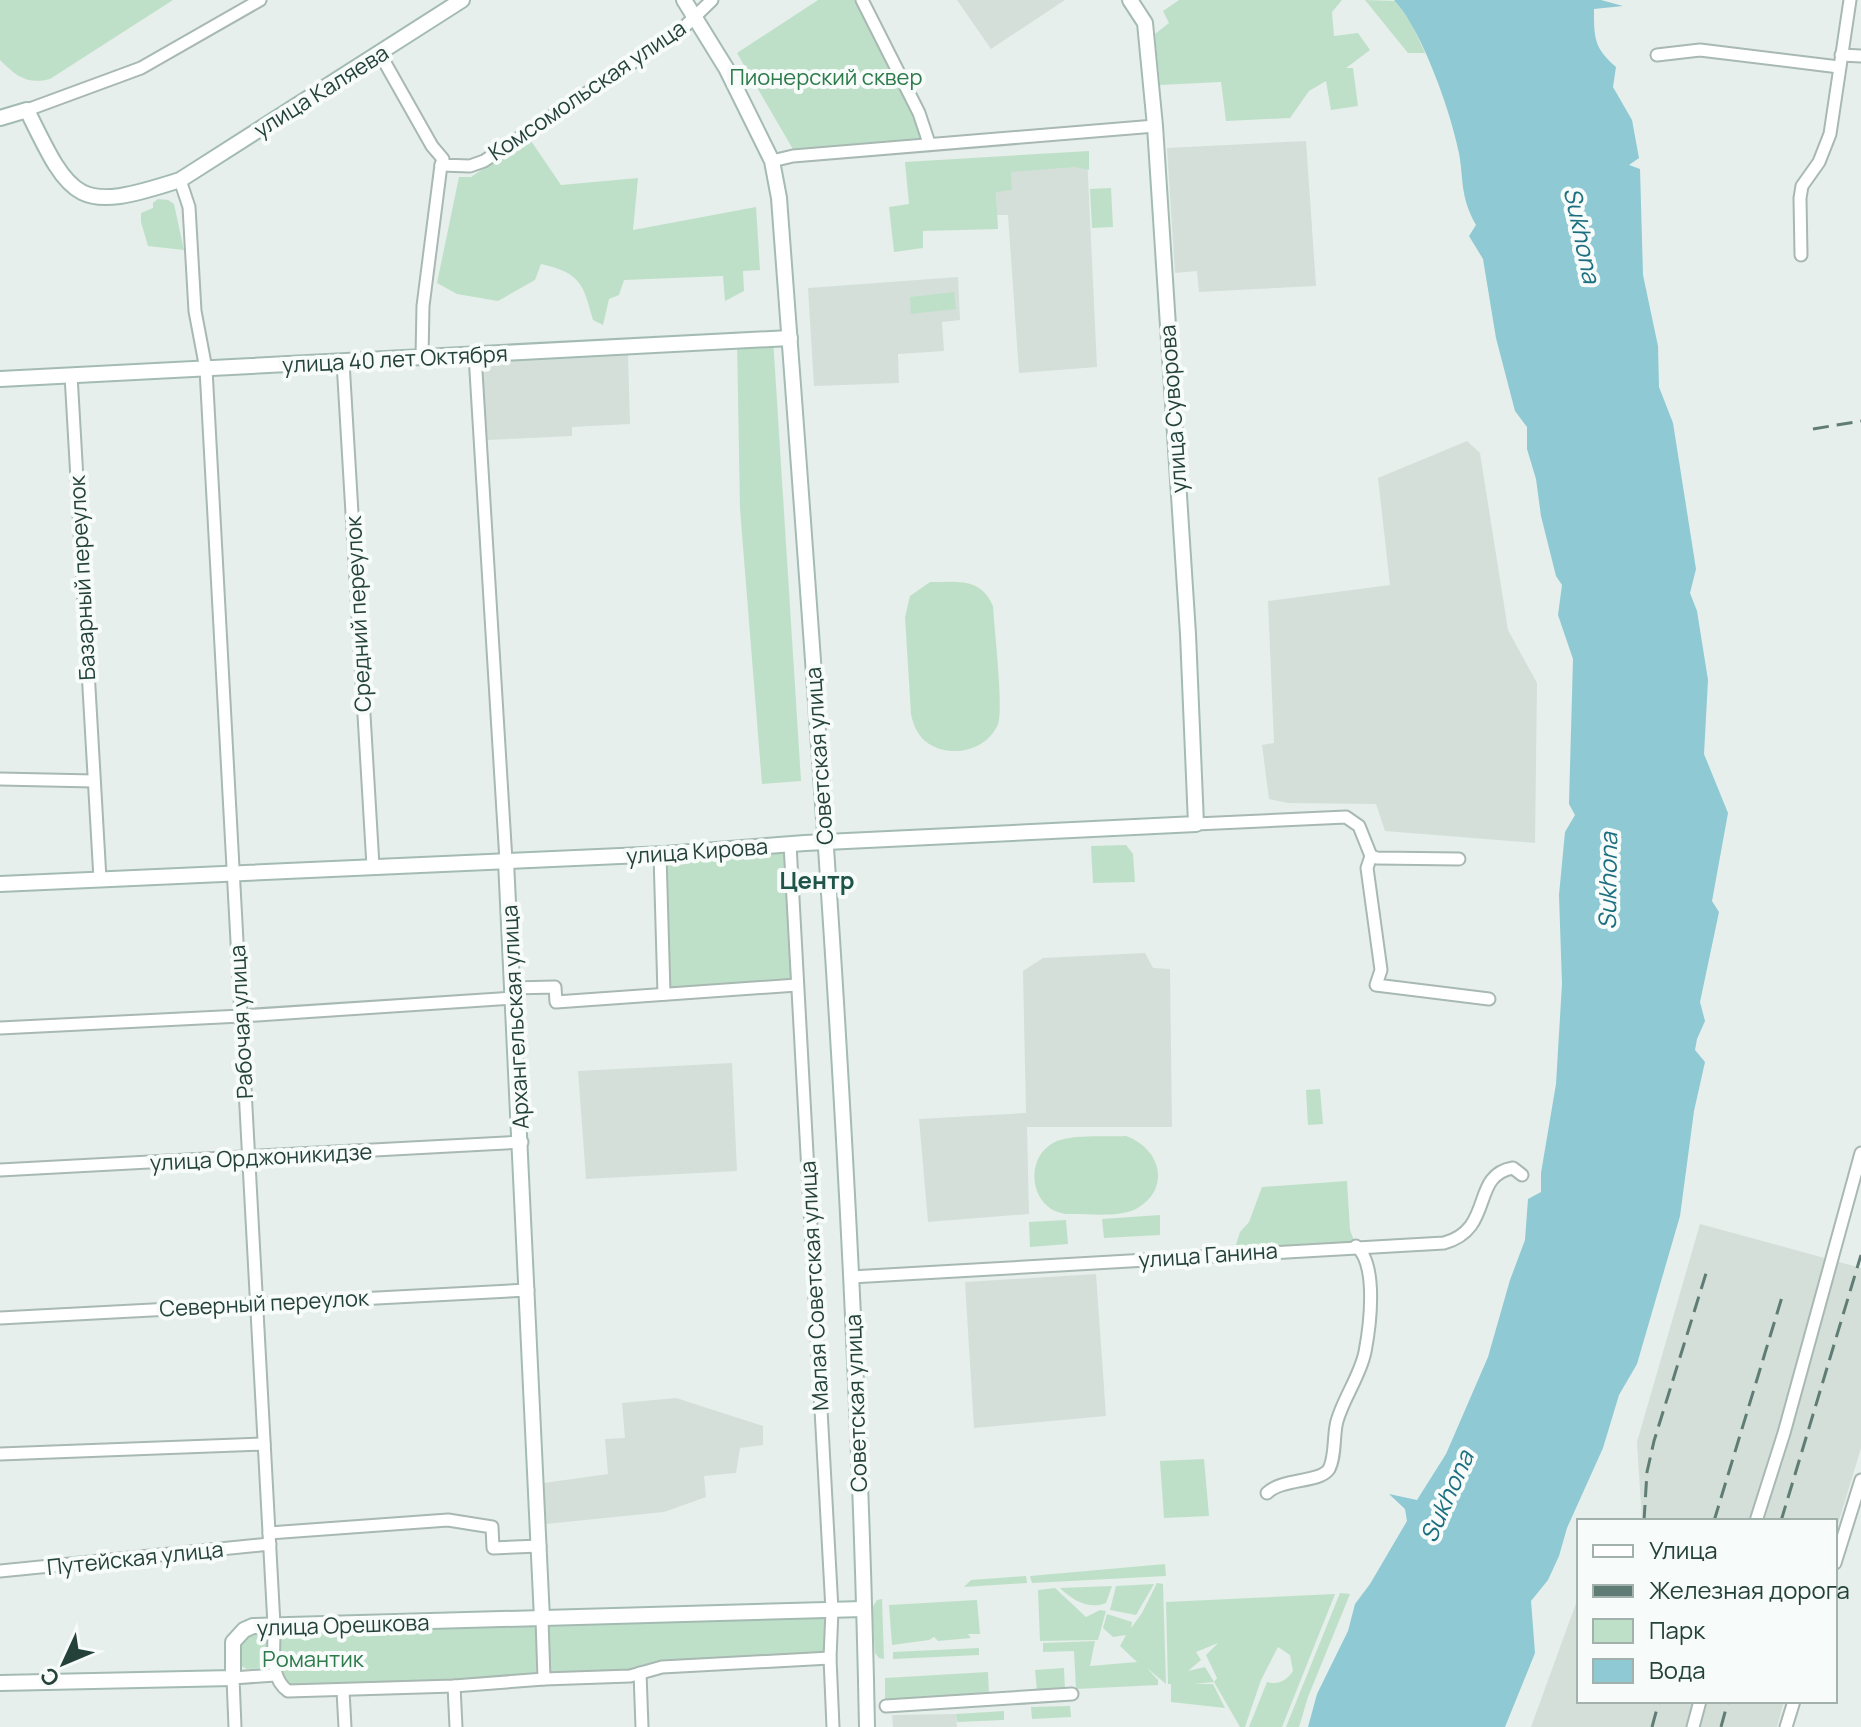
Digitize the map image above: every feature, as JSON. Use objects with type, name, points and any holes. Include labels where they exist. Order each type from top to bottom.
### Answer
[{"type":"street","points":[[0,118],[141,68],[260,0]]},
{"type":"street","name":"улица Каляева","points":[[27,110],[55,168],[78,190],[91,197],[106,199],[138,193],[180,180],[462,0]]},
{"type":"street","name":"Советская улица","points":[[684,0],[726,68],[772,161],[779,198],[825,842],[851,1277],[867,1727]]},
{"type":"street","name":"Комсомольская улица","points":[[441,165],[470,166],[484,161],[679,32],[712,0]]},
{"type":"street","points":[[862,0],[919,113],[929,143]]},
{"type":"street","name":"улица Суворова","points":[[1130,0],[1145,23],[1155,126],[1188,634],[1196,824]]},
{"type":"street","points":[[1801,255],[1802,186],[1819,162],[1830,134],[1850,0]]},
{"type":"street","points":[[1657,55],[1700,50],[1840,61],[1861,56]]},
{"type":"street","points":[[380,54],[432,146],[443,159],[423,306],[422,357]]},
{"type":"street","points":[[772,161],[793,156],[929,143],[1155,126]]},
{"type":"street","name":"Рабочая улица","points":[[180,180],[189,207],[195,311],[206,369],[275,1675]]},
{"type":"street","name":"улица 40 лет Октября","points":[[0,379],[790,338]]},
{"type":"street","name":"Архангельская улица","points":[[475,355],[522,1142],[544,1679]]},
{"type":"street","name":"Средний переулок","points":[[343,362],[373,866]]},
{"type":"street","name":"Базарный переулок","points":[[71,375],[100,879]]},
{"type":"street","points":[[0,779],[94,781]]},
{"type":"street","name":"улица Кирова","points":[[0,884],[660,854],[825,842],[1346,817],[1359,826],[1371,856]]},
{"type":"street","name":"Малая Советская улица","points":[[790,844],[832,1610],[830,1658],[833,1727]]},
{"type":"street","points":[[660,854],[664,994]]},
{"type":"street","points":[[1459,859],[1371,856],[1367,868],[1381,970],[1376,985],[1489,999]]},
{"type":"street","points":[[0,1028],[241,1016],[555,987],[556,1002],[797,985]]},
{"type":"street","name":"улица Орджоникидзе","points":[[0,1170],[522,1142]]},
{"type":"street","points":[[1757,1519],[1784,1433],[1861,1153]]},
{"type":"street","name":"улица Ганина","points":[[851,1277],[1453,1240],[1470,1228],[1478,1217],[1489,1181],[1500,1170],[1513,1168],[1522,1175]]},
{"type":"street","points":[[1267,1493],[1280,1484],[1323,1475],[1330,1467],[1340,1411],[1364,1354],[1370,1299],[1368,1265],[1356,1246]]},
{"type":"street","name":"Северный переулок","points":[[0,1318],[528,1290]]},
{"type":"street","points":[[0,1454],[264,1444]]},
{"type":"street","points":[[1837,1557],[1861,1480]]},
{"type":"street","name":"Путейская улица","points":[[0,1571],[448,1520],[492,1527],[493,1548],[540,1546]]},
{"type":"street","name":"улица Орешкова","points":[[233,1678],[231,1650],[237,1635],[253,1626],[863,1609]]},
{"type":"street","points":[[0,1683],[275,1675],[280,1686],[288,1691],[343,1691],[630,1676],[662,1667],[830,1658]]},
{"type":"street","points":[[640,1673],[642,1727]]},
{"type":"street","points":[[233,1678],[235,1727]]},
{"type":"street","points":[[454,1686],[456,1727]]},
{"type":"street","points":[[343,1691],[345,1727]]},
{"type":"street","points":[[886,1706],[1072,1694]]},
{"type":"street","points":[[1693,1727],[1699,1703]]},
{"type":"street","points":[[1786,1727],[1793,1703]]},
{"type":"shaded area","points":[[957,0],[1065,0],[991,49]]},
{"type":"shaded area","points":[[1306,141],[1316,286],[1199,292],[1197,271],[1175,273],[1167,148]]},
{"type":"shaded area","points":[[1087,156],[1097,367],[1019,373],[1008,215],[997,215],[995,165]]},
{"type":"shaded area","points":[[958,277],[960,320],[942,322],[944,351],[898,354],[899,383],[814,386],[808,288]]},
{"type":"shaded area","points":[[628,354],[630,424],[572,427],[572,436],[486,440],[481,362]]},
{"type":"shaded area","points":[[1467,441],[1480,453],[1508,630],[1537,683],[1535,843],[1385,831],[1376,804],[1288,803],[1269,799],[1262,745],[1274,743],[1268,601],[1390,585],[1378,478]]},
{"type":"shaded area","points":[[1145,953],[1153,968],[1170,969],[1172,1127],[1027,1127],[1029,1214],[928,1222],[919,1119],[1026,1113],[1023,971],[1043,958]]},
{"type":"shaded area","points":[[732,1063],[737,1171],[586,1179],[578,1071]]},
{"type":"shaded area","points":[[1700,1224],[1861,1268],[1861,1448],[1837,1527],[1837,1519],[1642,1519],[1637,1442]]},
{"type":"shaded area","points":[[1096,1274],[1106,1416],[974,1428],[965,1282]]},
{"type":"shaded area","points":[[676,1398],[763,1426],[763,1445],[740,1448],[736,1473],[704,1476],[706,1497],[664,1512],[546,1524],[544,1483],[608,1474],[605,1439],[625,1438],[622,1403]]},
{"type":"shaded area","points":[[1577,1600],[1577,1703],[1783,1703],[1777,1727],[1531,1727]]},
{"type":"shaded area","points":[[956,1714],[957,1727],[893,1727],[892,1715]]},
{"type":"green space","points":[[0,0],[173,0],[50,79],[35,81],[17,75],[0,60]]},
{"type":"green space","name":"Пионерский сквер","points":[[818,0],[860,0],[916,114],[923,140],[794,151],[737,53]]},
{"type":"green space","points":[[1179,0],[1342,0],[1332,12],[1334,36],[1358,33],[1370,50],[1346,68],[1353,68],[1358,106],[1331,110],[1326,81],[1309,91],[1290,118],[1226,121],[1221,82],[1160,85],[1155,34],[1169,23],[1163,11]]},
{"type":"green space","points":[[1365,0],[1396,1],[1425,53],[1408,53]]},
{"type":"green space","points":[[529,138],[561,185],[638,178],[633,230],[756,207],[760,270],[743,271],[744,291],[725,301],[723,276],[624,280],[619,295],[609,299],[603,325],[593,320],[583,289],[572,276],[541,264],[535,280],[498,301],[457,294],[437,283],[459,177],[471,177]]},
{"type":"green space","points":[[1089,151],[1089,170],[1075,167],[1011,172],[1012,190],[996,192],[998,229],[923,231],[923,248],[894,252],[889,207],[909,204],[905,162]]},
{"type":"green space","points":[[1111,188],[1113,227],[1092,228],[1090,189]]},
{"type":"green space","points":[[158,199],[174,204],[184,250],[148,246],[141,213],[153,208],[153,203]]},
{"type":"green space","points":[[954,292],[956,309],[911,314],[910,297]]},
{"type":"green space","points":[[773,338],[801,781],[762,784],[740,509],[737,340]]},
{"type":"green space","points":[[930,582],[959,582],[975,586],[982,590],[993,606],[1000,716],[993,733],[985,741],[966,750],[945,750],[925,741],[916,729],[911,714],[905,617],[910,596]]},
{"type":"green space","points":[[1126,845],[1133,854],[1135,882],[1093,883],[1091,846]]},
{"type":"green space","points":[[785,849],[791,982],[666,990],[664,859]]},
{"type":"green space","points":[[1320,1089],[1323,1124],[1308,1125],[1306,1090]]},
{"type":"green space","points":[[1126,1136],[1148,1150],[1158,1171],[1158,1182],[1146,1202],[1120,1214],[1072,1214],[1047,1206],[1039,1196],[1035,1172],[1038,1159],[1045,1149],[1057,1141],[1072,1137]]},
{"type":"green space","points":[[1347,1181],[1350,1230],[1356,1246],[1233,1254],[1262,1187]]},
{"type":"green space","points":[[1160,1215],[1160,1235],[1104,1238],[1102,1219]]},
{"type":"green space","points":[[1066,1220],[1068,1244],[1030,1247],[1029,1222]]},
{"type":"green space","points":[[1204,1459],[1209,1516],[1164,1518],[1160,1461]]},
{"type":"green space","points":[[1165,1564],[1166,1576],[1032,1583],[1030,1576]]},
{"type":"green space","points":[[1026,1576],[1027,1583],[964,1587],[971,1580]]},
{"type":"green space","points":[[1157,1583],[1163,1584],[1166,1684],[1147,1668],[1158,1680],[1158,1685],[1076,1689],[1074,1651],[1043,1652],[1043,1643],[1095,1641],[1090,1666],[1137,1662],[1120,1646],[1126,1635],[1113,1637],[1103,1628],[1107,1614],[1132,1622],[1131,1628]]},
{"type":"green space","points":[[1154,1584],[1136,1615],[1110,1610],[1116,1586]]},
{"type":"green space","points":[[1112,1586],[1106,1603],[1100,1605],[1075,1600],[1060,1588]]},
{"type":"green space","points":[[1055,1588],[1086,1617],[1100,1610],[1106,1611],[1098,1640],[1040,1641],[1038,1590]]},
{"type":"green space","points":[[1340,1593],[1350,1594],[1299,1727],[1286,1727]]},
{"type":"green space","points":[[1335,1594],[1282,1727],[1249,1727],[1267,1682],[1282,1681],[1293,1671],[1290,1655],[1278,1647],[1261,1680],[1245,1727],[1240,1727],[1214,1682],[1194,1684],[1213,1684],[1225,1708],[1171,1702],[1166,1602]],"holes":[[[1218,1643],[1206,1655],[1217,1678],[1214,1682],[1205,1667],[1188,1671],[1201,1660],[1196,1652]]]},
{"type":"green space","points":[[882,1599],[884,1659],[875,1653],[872,1608],[877,1600]]},
{"type":"green space","points":[[977,1600],[980,1634],[968,1634],[971,1638],[938,1641],[934,1637],[892,1645],[889,1605]]},
{"type":"green space","points":[[824,1616],[825,1654],[658,1662],[618,1672],[551,1674],[547,1670],[545,1624]]},
{"type":"green space","name":"Романтик","points":[[534,1624],[538,1629],[538,1672],[533,1677],[287,1688],[282,1682],[280,1638],[287,1632]]},
{"type":"green space","points":[[245,1632],[267,1634],[269,1668],[247,1669],[241,1666],[239,1639]]},
{"type":"green space","points":[[979,1648],[979,1655],[893,1659],[893,1652]]},
{"type":"green space","points":[[1064,1668],[1065,1690],[1037,1691],[1035,1670]]},
{"type":"green space","points":[[988,1672],[989,1695],[885,1702],[885,1678]]},
{"type":"green space","points":[[1070,1706],[1071,1717],[1032,1719],[1031,1707]]},
{"type":"green space","points":[[1004,1711],[1004,1720],[957,1722],[956,1714]]},
{"type":"water","name":"Sukhona","points":[[1394,0],[1601,0],[1623,6],[1594,9],[1595,35],[1599,48],[1616,67],[1613,87],[1632,120],[1639,158],[1629,165],[1640,169],[1643,275],[1658,346],[1659,387],[1673,423],[1696,569],[1690,593],[1697,611],[1708,680],[1704,754],[1728,813],[1712,901],[1719,912],[1700,1002],[1705,1021],[1695,1050],[1705,1062],[1694,1111],[1680,1216],[1637,1364],[1619,1395],[1603,1448],[1567,1528],[1559,1556],[1548,1580],[1531,1601],[1535,1653],[1505,1727],[1308,1727],[1317,1694],[1348,1631],[1355,1604],[1407,1521],[1405,1509],[1389,1494],[1417,1500],[1446,1454],[1488,1357],[1525,1240],[1528,1199],[1541,1192],[1541,1173],[1556,1084],[1562,984],[1559,895],[1565,832],[1575,815],[1569,804],[1573,659],[1558,615],[1562,585],[1556,576],[1541,516],[1536,479],[1527,449],[1527,427],[1515,411],[1496,338],[1483,259],[1469,236],[1476,225],[1465,197],[1459,153],[1449,116],[1425,51]]},
{"type":"railway","points":[[1813,429],[1861,421]]},
{"type":"railway","points":[[1782,1519],[1861,1255]]},
{"type":"railway","points":[[1644,1519],[1647,1472],[1654,1441],[1708,1267]]},
{"type":"railway","points":[[1715,1519],[1782,1297]]},
{"type":"railway","points":[[1652,1727],[1658,1703]]},
{"type":"railway","points":[[1721,1727],[1727,1703]]},
{"type":"district","name":"Центр","points":[[817,879]]}]
